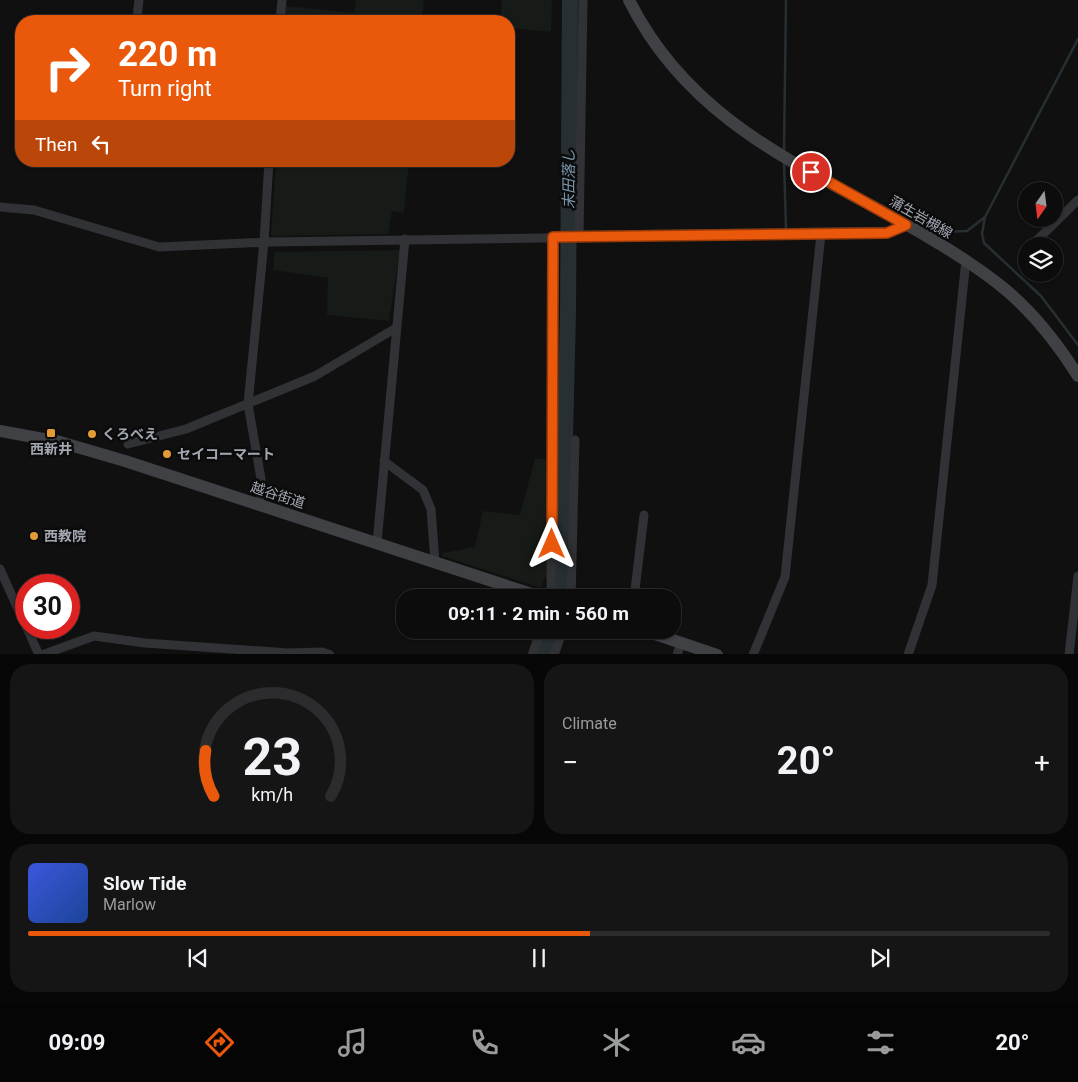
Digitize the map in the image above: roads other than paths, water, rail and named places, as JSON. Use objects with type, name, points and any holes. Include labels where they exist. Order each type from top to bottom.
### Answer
[{"type":"street","points":[[137,15],[138,0]]},
{"type":"street","points":[[281,15],[282,0]]},
{"type":"street","points":[[579,236],[582,0]]},
{"type":"street","name":"蒲生岩槻線","points":[[629,0],[666,59],[720,114],[780,155],[966,260],[998,283],[1031,314],[1057,345],[1078,376]]},
{"type":"street","points":[[261,506],[261,478],[248,404],[264,242],[268,167]]},
{"type":"street","points":[[1040,237],[1078,200]]},
{"type":"street","points":[[0,207],[34,210],[159,247],[264,242],[405,239],[887,233],[906,225]]},
{"type":"street","points":[[753,654],[785,577],[821,234]]},
{"type":"street","points":[[551,589],[553,237]]},
{"type":"street","points":[[377,543],[405,239]]},
{"type":"street","points":[[908,654],[932,585],[966,260]]},
{"type":"street","points":[[128,444],[186,429],[316,376],[396,328]]},
{"type":"street","name":"越谷街道","points":[[0,431],[60,442],[517,589]]},
{"type":"street","points":[[571,589],[575,440]]},
{"type":"street","points":[[384,461],[423,490],[431,509],[436,562]]},
{"type":"street","points":[[635,589],[644,515]]},
{"type":"street","points":[[0,569],[15,602]]},
{"type":"street","points":[[1069,654],[1078,576]]},
{"type":"street","points":[[33,639],[41,654],[94,636],[145,643],[288,653],[322,652],[330,654]]},
{"type":"street","points":[[532,654],[538,639]]},
{"type":"street","points":[[554,654],[560,639]]},
{"type":"street","points":[[660,639],[679,649],[717,654]]},
{"type":"waterway","name":"末田落し","points":[[561,589],[568,313],[570,0]]},
{"type":"waterway","points":[[784,150],[786,0]]},
{"type":"waterway","points":[[1078,39],[985,217],[982,234],[984,243],[1041,296],[1078,345]]},
{"type":"waterway","points":[[784,161],[786,229]]},
{"type":"waterway","points":[[907,214],[942,232],[967,231],[985,217]]},
{"type":"waterway","points":[[582,232],[885,228]]},
{"type":"waterway","name":"末田落し","points":[[568,232],[576,232]]},
{"type":"waterway","name":"末田落し","points":[[543,654],[549,639]]},
{"type":"place","name":"西新井","points":[[51,433]]},
{"type":"place","name":"くろべえ","points":[[92,434]]},
{"type":"place","name":"セイコーマート","points":[[167,454]]},
{"type":"place","name":"西教院","points":[[34,536]]}]
